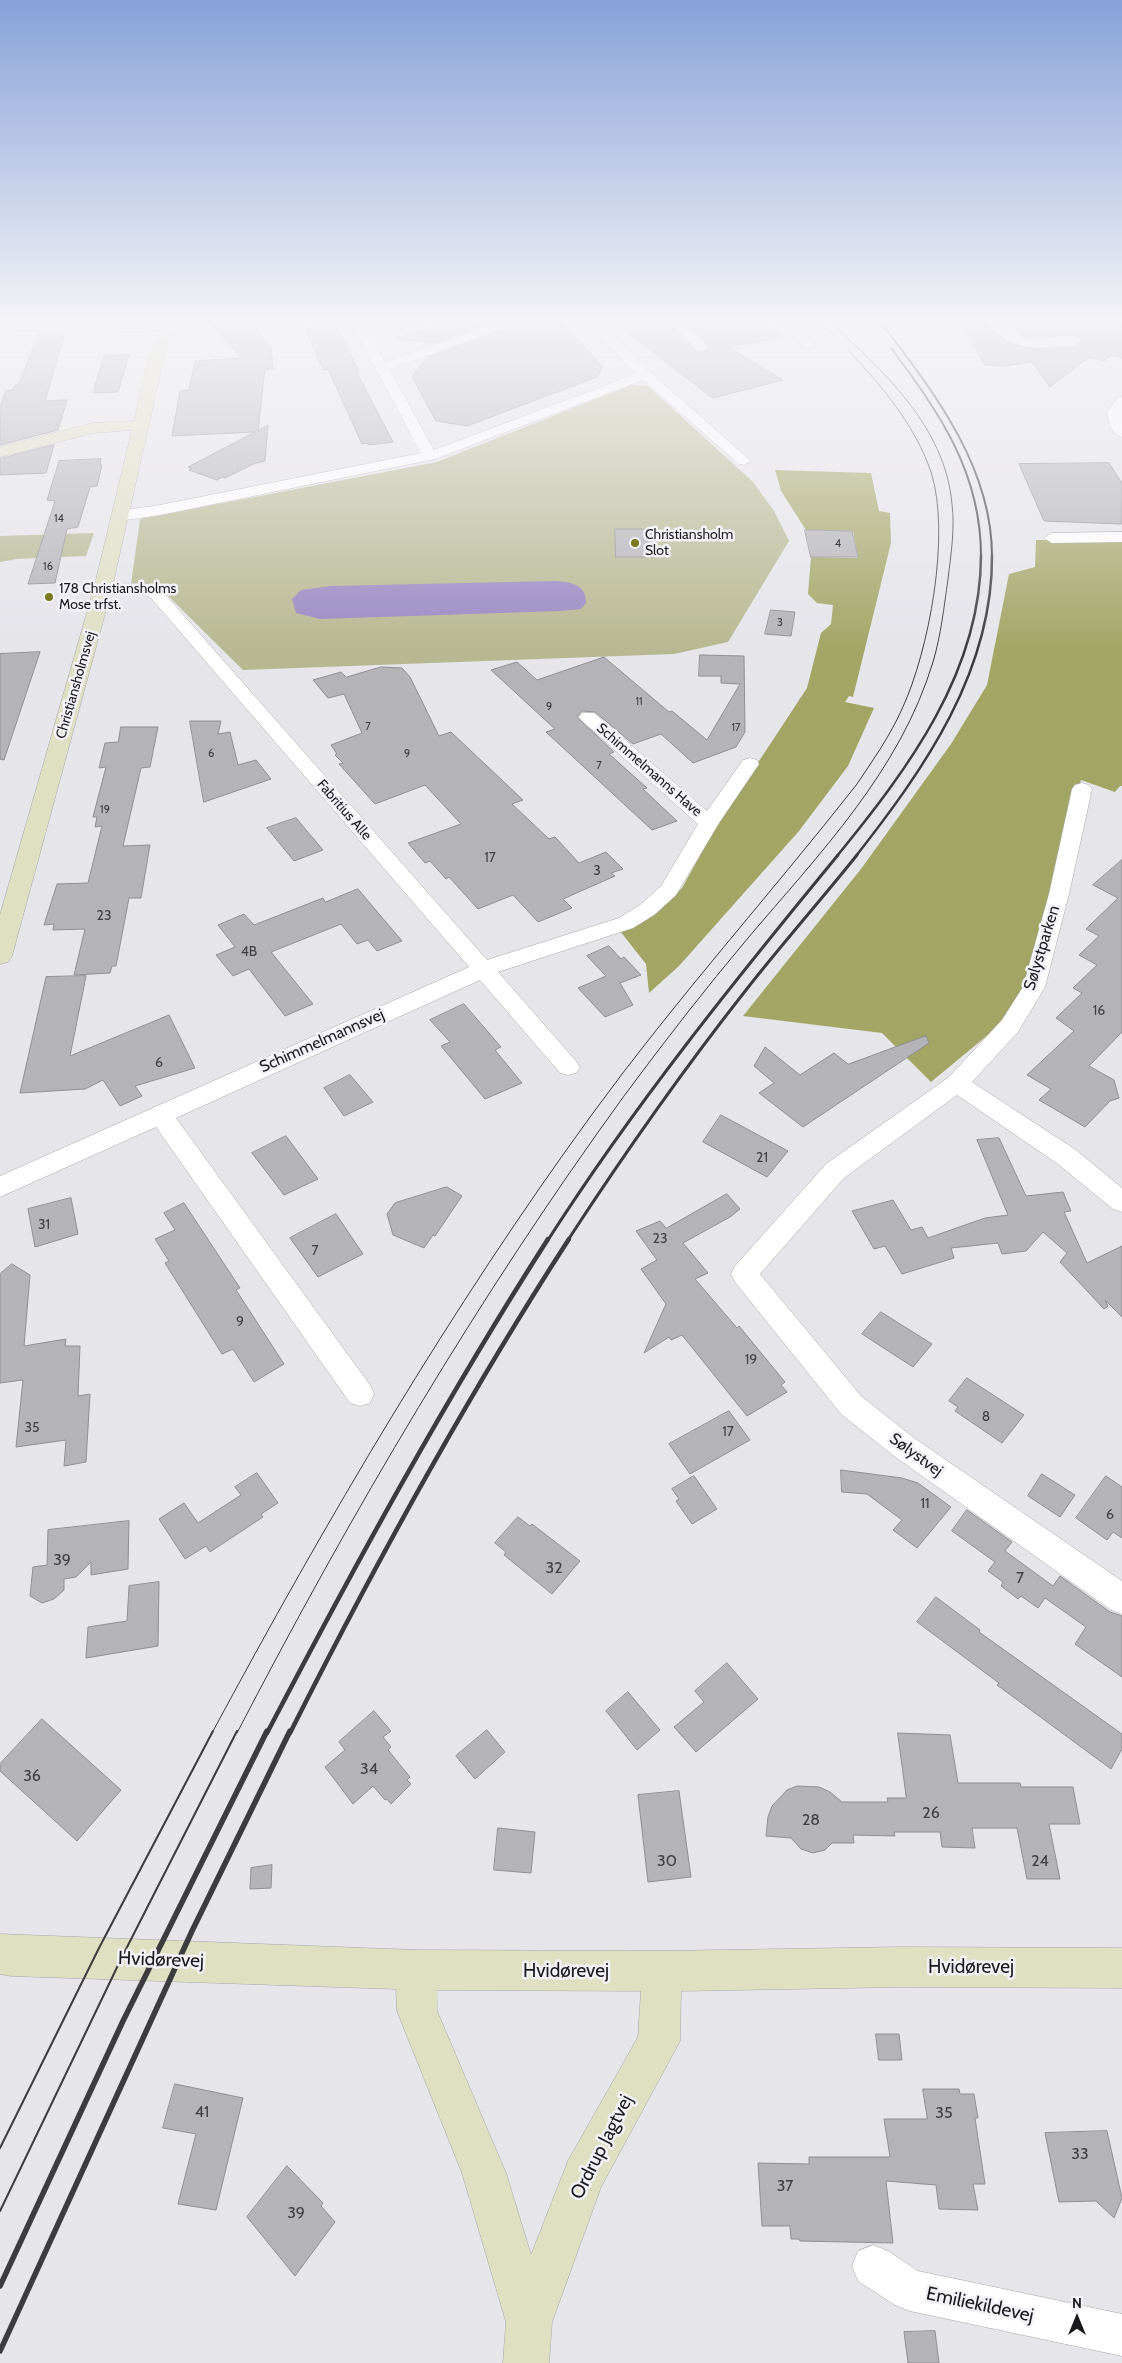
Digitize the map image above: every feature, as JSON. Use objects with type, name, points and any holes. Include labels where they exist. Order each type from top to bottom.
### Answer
[{"type":"street","points":[[0,452],[80,431]]},
{"type":"street","name":"Christiansholmsvej","points":[[0,956],[103,588],[139,431]]},
{"type":"street","points":[[416,431],[430,456]]},
{"type":"street","points":[[119,516],[160,510],[430,456],[496,431]]},
{"type":"street","points":[[710,431],[744,461]]},
{"type":"street","points":[[1052,538],[1122,536]]},
{"type":"street","name":"Fabritius Alle","points":[[103,588],[148,589],[157,595],[568,1067]]},
{"type":"street","name":"Schimmelmanns Have","points":[[588,717],[710,823]]},
{"type":"street","name":"Schimmelmanns Have","points":[[484,969],[626,923],[647,910],[669,890],[710,823],[750,764]]},
{"type":"street","name":"Sølystparken","points":[[744,1274],[835,1171],[956,1083],[1010,1026],[1034,987],[1059,894],[1082,789]]},
{"type":"street","name":"Schimmelmannsvej","points":[[0,1187],[484,969]]},
{"type":"street","points":[[956,1083],[1067,1157],[1122,1202]]},
{"type":"street","points":[[160,1114],[360,1394]]},
{"type":"street","name":"Sølystvej","points":[[744,1274],[851,1405],[904,1447],[1122,1599]]},
{"type":"street","name":"Hvidørevej","points":[[4,1956],[416,1970],[662,1971],[901,1967],[1122,1968]]},
{"type":"street","name":"Ordrup Jagtvej","points":[[416,1970],[417,2012],[484,2173],[527,2342]]},
{"type":"street","name":"Ordrup Jagtvej","points":[[527,2342],[583,2176],[660,2041],[662,1971]]},
{"type":"street","name":"Emiliekildevej","points":[[873,2266],[910,2290],[1122,2335]]},
{"type":"green space","points":[[514,431],[698,431],[753,482],[774,511],[789,541],[728,642],[674,654],[243,670],[159,587],[131,584],[140,519],[437,462]]},
{"type":"green space","points":[[775,470],[871,473],[879,511],[890,513],[891,543],[853,697],[849,696],[845,702],[874,708],[848,766],[799,831],[679,966],[649,993],[646,964],[620,931],[658,912],[682,888],[717,825],[807,688],[821,633],[831,624],[833,605],[817,603],[808,594],[811,557],[858,558],[853,531],[806,530],[781,491]]},
{"type":"green space","points":[[94,533],[86,556],[17,559],[0,562],[0,536]]},
{"type":"green space","points":[[1036,540],[1122,540],[1122,786],[1115,792],[1081,780],[1026,985],[1001,1024],[931,1082],[882,1033],[743,1016],[861,869],[951,744],[987,685],[1009,574],[1035,567]]},
{"type":"shaded area","points":[[555,581],[572,583],[580,588],[586,603],[581,609],[320,619],[296,613],[292,599],[301,590],[331,586]]},
{"type":"building","points":[[0,431],[53,431],[0,445]]},
{"type":"building","points":[[173,431],[267,431],[265,461],[253,464],[217,480],[189,470],[192,468],[188,467],[255,432],[172,436]]},
{"type":"building","points":[[356,431],[387,431],[393,442],[369,445],[367,443],[362,444]]},
{"type":"building","points":[[54,445],[46,473],[0,475],[0,459]]},
{"type":"building","points":[[101,459],[100,465],[102,465],[97,486],[90,487],[78,527],[67,529],[55,583],[28,584],[55,501],[47,500],[59,461]]},
{"type":"building","points":[[1109,463],[1122,483],[1122,524],[1044,521],[1019,464]]},
{"type":"building","name":"Christiansholm Slot","points":[[615,529],[654,529],[656,557],[616,557]]},
{"type":"building","points":[[805,530],[852,531],[858,557],[811,557]]},
{"type":"building","points":[[771,610],[795,612],[791,636],[765,634]]},
{"type":"building","points":[[40,652],[4,760],[0,759],[0,654]]},
{"type":"building","points":[[700,655],[744,656],[745,732],[736,747],[693,763],[661,734],[633,744],[595,712],[582,711],[577,717],[614,752],[609,754],[647,788],[643,789],[677,821],[652,830],[546,732],[555,729],[491,670],[517,662],[537,680],[604,657],[669,712],[672,711],[707,740],[740,684],[721,683],[721,676],[699,676]]},
{"type":"building","points":[[381,667],[402,668],[410,677],[439,736],[451,732],[523,800],[512,804],[549,839],[555,837],[579,863],[606,852],[623,869],[611,873],[615,876],[563,899],[572,908],[538,922],[513,895],[478,909],[449,877],[446,879],[430,861],[425,863],[408,843],[461,824],[425,785],[375,804],[339,764],[343,763],[335,755],[337,754],[331,745],[362,733],[344,694],[328,698],[313,680],[341,672],[346,677]]},
{"type":"building","points":[[190,721],[221,721],[218,734],[230,732],[238,765],[256,760],[271,779],[204,802]]},
{"type":"building","points":[[121,727],[158,727],[150,767],[141,768],[123,846],[150,845],[141,898],[129,898],[116,966],[112,966],[110,973],[74,975],[85,929],[53,930],[54,924],[44,925],[57,884],[88,883],[102,826],[95,827],[97,817],[93,817],[106,767],[99,768],[105,743],[118,742]]},
{"type":"building","points":[[296,818],[323,850],[294,861],[267,828]]},
{"type":"building","points":[[1122,860],[1122,1032],[1089,1066],[1114,1080],[1119,1098],[1110,1101],[1085,1127],[1039,1100],[1051,1089],[1027,1075],[1074,1031],[1056,1018],[1082,993],[1073,988],[1097,965],[1079,955],[1099,936],[1086,929],[1118,898],[1093,885]]},
{"type":"building","points":[[358,889],[402,941],[377,951],[368,940],[357,944],[341,924],[271,952],[313,1004],[285,1016],[249,969],[233,976],[216,955],[235,947],[218,925],[244,914],[254,925],[323,898],[325,902]]},
{"type":"building","points":[[609,946],[621,959],[624,957],[641,975],[620,983],[633,1005],[605,1017],[578,988],[606,976],[587,956]]},
{"type":"building","points":[[86,976],[70,1056],[169,1015],[195,1068],[135,1086],[142,1096],[120,1106],[103,1080],[85,1089],[20,1093],[46,977]]},
{"type":"building","points":[[464,1004],[501,1047],[495,1050],[522,1083],[485,1099],[441,1046],[450,1042],[430,1020]]},
{"type":"building","points":[[926,1036],[929,1043],[803,1127],[759,1093],[774,1083],[754,1066],[765,1047],[800,1075],[834,1053],[848,1064]]},
{"type":"building","points":[[350,1075],[373,1102],[344,1116],[324,1088]]},
{"type":"building","points":[[721,1115],[788,1151],[767,1177],[703,1142]]},
{"type":"building","points":[[286,1136],[318,1179],[284,1195],[252,1153]]},
{"type":"building","points":[[999,1138],[1026,1196],[1063,1192],[1071,1211],[1064,1212],[1087,1263],[1122,1246],[1122,1317],[1105,1300],[1108,1306],[1104,1309],[1060,1262],[1067,1253],[1043,1232],[1026,1251],[1002,1254],[998,1243],[951,1248],[954,1258],[902,1274],[885,1246],[874,1249],[852,1211],[893,1200],[911,1230],[922,1227],[928,1238],[985,1218],[1008,1215],[977,1140]]},
{"type":"building","points":[[447,1187],[462,1196],[435,1236],[433,1235],[424,1248],[393,1235],[387,1214],[395,1203]]},
{"type":"building","points":[[727,1194],[740,1209],[730,1217],[683,1243],[708,1273],[695,1279],[737,1328],[739,1326],[785,1382],[781,1385],[787,1392],[747,1416],[682,1335],[671,1340],[669,1337],[644,1353],[666,1304],[641,1269],[657,1260],[636,1231],[660,1221],[666,1228]]},
{"type":"building","points":[[71,1198],[78,1234],[35,1247],[28,1209]]},
{"type":"building","points":[[184,1203],[240,1288],[236,1290],[284,1364],[254,1382],[233,1349],[222,1354],[165,1263],[169,1261],[155,1239],[175,1230],[164,1213]]},
{"type":"building","points":[[336,1214],[363,1254],[318,1277],[290,1238]]},
{"type":"building","points":[[12,1264],[30,1275],[24,1346],[66,1339],[65,1346],[80,1346],[78,1396],[90,1394],[86,1462],[64,1466],[66,1440],[16,1447],[23,1380],[0,1383],[0,1274]]},
{"type":"building","points":[[881,1312],[932,1344],[913,1367],[862,1334]]},
{"type":"building","points":[[967,1378],[1024,1415],[1002,1443],[955,1411],[958,1407],[949,1401]]},
{"type":"building","points":[[729,1411],[750,1440],[690,1474],[669,1444]]},
{"type":"building","points":[[841,1470],[902,1478],[918,1483],[951,1507],[917,1548],[893,1530],[902,1520],[867,1494],[842,1492]]},
{"type":"building","points":[[257,1473],[278,1503],[261,1514],[263,1517],[210,1552],[206,1546],[185,1559],[159,1519],[184,1503],[198,1523],[241,1495],[235,1487]]},
{"type":"building","points":[[1042,1474],[1075,1495],[1060,1517],[1028,1496]]},
{"type":"building","points":[[694,1476],[717,1509],[692,1524],[676,1501],[679,1499],[672,1489]]},
{"type":"building","points":[[1106,1476],[1122,1487],[1122,1538],[1113,1532],[1107,1540],[1076,1518]]},
{"type":"building","points":[[967,1510],[1012,1542],[1005,1551],[1053,1586],[1060,1576],[1110,1612],[1122,1616],[1122,1677],[1075,1644],[1086,1627],[1045,1598],[1038,1608],[1021,1596],[1018,1599],[1001,1586],[1003,1582],[988,1571],[995,1562],[952,1531]]},
{"type":"building","points":[[518,1517],[530,1526],[532,1524],[580,1561],[552,1594],[504,1555],[506,1552],[495,1543]]},
{"type":"building","points":[[129,1521],[128,1569],[91,1575],[91,1562],[76,1577],[64,1579],[64,1590],[54,1599],[42,1603],[30,1596],[33,1567],[47,1565],[48,1530]]},
{"type":"building","points":[[159,1582],[158,1646],[86,1658],[88,1627],[127,1621],[129,1586]]},
{"type":"building","points":[[936,1597],[980,1630],[979,1632],[1122,1734],[1122,1749],[1111,1769],[997,1685],[999,1683],[917,1622]]},
{"type":"building","points":[[727,1663],[758,1699],[696,1752],[674,1727],[704,1702],[695,1691]]},
{"type":"building","points":[[628,1692],[660,1730],[637,1750],[606,1711]]},
{"type":"building","points":[[374,1711],[391,1731],[383,1737],[391,1747],[388,1750],[410,1777],[407,1780],[411,1784],[391,1804],[373,1786],[353,1804],[325,1767],[345,1750],[339,1742]]},
{"type":"building","points":[[42,1719],[121,1790],[77,1841],[0,1771],[0,1764]]},
{"type":"building","points":[[487,1730],[505,1752],[475,1779],[456,1756]]},
{"type":"building","points":[[898,1733],[950,1735],[958,1783],[1020,1783],[1021,1787],[1073,1787],[1080,1824],[1049,1824],[1060,1879],[1027,1879],[1017,1828],[972,1828],[975,1848],[942,1847],[940,1832],[894,1832],[895,1836],[853,1835],[854,1843],[832,1843],[825,1850],[813,1853],[801,1849],[791,1838],[766,1836],[768,1817],[772,1806],[787,1790],[797,1786],[819,1787],[830,1792],[842,1802],[888,1802],[887,1798],[906,1798]]},
{"type":"building","points":[[679,1791],[691,1877],[648,1882],[638,1795]]},
{"type":"building","points":[[498,1828],[535,1832],[531,1873],[494,1870]]},
{"type":"building","points":[[272,1865],[271,1888],[250,1889],[251,1868]]},
{"type":"building","points":[[876,2034],[899,2034],[902,2060],[879,2060]]},
{"type":"building","points":[[175,2084],[243,2098],[216,2210],[178,2204],[196,2134],[163,2128]]},
{"type":"building","points":[[923,2089],[959,2089],[960,2094],[974,2094],[978,2118],[975,2118],[985,2184],[973,2184],[978,2210],[939,2209],[936,2185],[886,2181],[893,2243],[800,2241],[799,2239],[791,2239],[790,2226],[762,2226],[758,2163],[809,2164],[809,2157],[890,2157],[884,2119],[927,2119]]},
{"type":"building","points":[[1107,2131],[1122,2198],[1114,2218],[1096,2201],[1059,2202],[1045,2133]]},
{"type":"building","points":[[287,2166],[323,2203],[321,2206],[335,2222],[295,2276],[247,2217]]},
{"type":"building","points":[[935,2331],[939,2363],[908,2363],[904,2332]]},
{"type":"tram line","points":[[212,1733],[345,1494],[489,1262],[593,1113],[657,1029],[857,784],[887,738],[912,685],[921,656],[934,592],[938,559],[939,527],[937,498],[931,472],[912,431]]},
{"type":"tram line","points":[[237,1733],[325,1569],[418,1407],[518,1249],[624,1096],[700,996],[855,809],[879,775],[900,739],[919,702],[936,652],[942,621],[952,541],[952,504],[947,476],[927,431]]},
{"type":"tram line","points":[[0,2148],[99,1948],[213,1731]]},
{"type":"tram line","points":[[0,2211],[122,1957],[237,1731]]},
{"type":"railway","points":[[947,431],[965,470],[974,497],[979,526],[981,555]]},
{"type":"railway","points":[[957,431],[982,491],[989,523],[992,556]]},
{"type":"railway","points":[[837,856],[889,789],[936,717],[954,679],[968,639],[978,598],[981,555]]},
{"type":"railway","points":[[856,856],[882,823],[930,753],[968,678],[981,639],[989,598],[992,556]]},
{"type":"railway","points":[[548,1240],[581,1189],[687,1043],[838,855]]},
{"type":"railway","points":[[568,1240],[632,1144],[699,1051],[857,855]]},
{"type":"railway","points":[[267,1733],[437,1421],[548,1239]]},
{"type":"railway","points":[[290,1733],[388,1544],[423,1482],[494,1360],[569,1239]]},
{"type":"railway","points":[[0,2286],[123,2021],[267,1731]]},
{"type":"railway","points":[[0,2351],[192,1931],[290,1731]]},
{"type":"place","name":"Christiansholm Slot","points":[[635,543]]},
{"type":"place","name":"178 Christiansholms Mose trfst.","points":[[49,597]]}]
